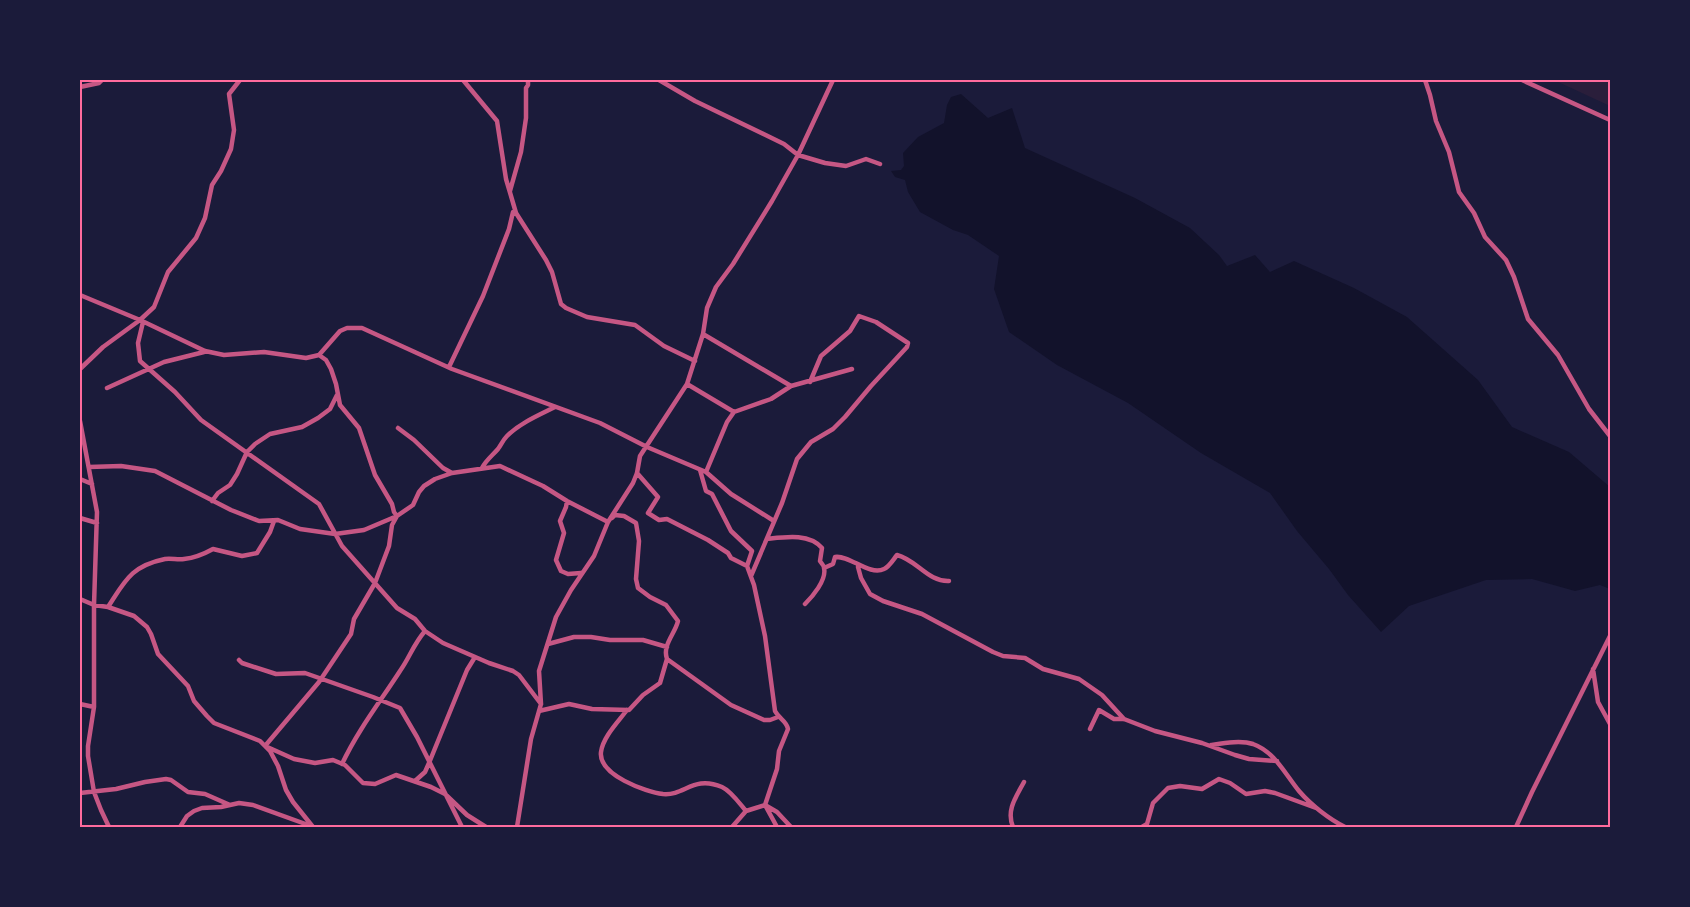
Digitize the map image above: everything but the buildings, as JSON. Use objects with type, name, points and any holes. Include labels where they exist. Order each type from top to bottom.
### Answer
[{"type":"street","points":[[80,88],[99,83],[102,80]]},
{"type":"street","points":[[80,369],[103,347],[141,321],[154,307],[168,272],[191,245],[201,228],[212,185],[221,172],[231,149],[234,130],[229,94],[240,80]]},
{"type":"street","points":[[463,80],[497,121],[509,193],[516,213],[549,266],[561,304],[587,317],[635,325],[664,346],[695,360]]},
{"type":"street","points":[[509,193],[520,152],[526,118],[526,88],[528,83],[522,80]]},
{"type":"street","points":[[659,80],[695,101],[784,144],[798,155],[825,163],[846,166],[866,160],[880,164]]},
{"type":"street","points":[[517,827],[531,738],[541,704],[539,671],[556,617],[581,574],[594,556],[608,523],[638,473],[640,456],[687,384],[703,334],[707,308],[716,287],[772,200],[798,155],[833,80]]},
{"type":"street","points":[[1425,80],[1436,121],[1449,152],[1459,192],[1474,213],[1484,237],[1506,260],[1514,277],[1528,319],[1558,355],[1590,409],[1610,436]]},
{"type":"street","points":[[1522,80],[1610,120]]},
{"type":"street","points":[[449,367],[483,296],[510,229],[513,212]]},
{"type":"street","points":[[80,295],[205,351],[224,354],[264,352],[306,358],[318,355],[340,331],[347,328],[362,328],[449,367],[600,423],[647,447],[706,472],[731,494],[774,521]]},
{"type":"street","points":[[751,576],[797,459],[812,442],[833,428],[845,417],[870,386],[907,347],[908,343],[876,322],[860,316],[850,331],[822,356],[810,382]]},
{"type":"street","points":[[141,321],[138,343],[140,361],[175,392],[201,420],[320,504],[342,546],[397,608],[415,619],[426,631],[443,643],[513,671],[519,675],[541,704]]},
{"type":"street","points":[[703,334],[791,386]]},
{"type":"street","points":[[107,388],[164,362],[205,351]]},
{"type":"street","points":[[318,355],[326,360],[331,369],[340,405],[359,428],[375,475],[397,516]]},
{"type":"street","points":[[706,472],[726,422],[734,412],[770,399],[791,386],[852,369]]},
{"type":"street","points":[[687,384],[734,412]]},
{"type":"street","points":[[212,501],[218,493],[230,485],[247,452],[270,434],[302,426],[318,418],[330,409],[338,395]]},
{"type":"street","points":[[482,468],[498,449],[502,441],[510,434],[538,415],[555,407]]},
{"type":"street","points":[[80,422],[97,512],[94,605],[94,707],[88,746],[94,792],[109,827]]},
{"type":"street","points":[[398,428],[414,440],[443,468],[452,473]]},
{"type":"street","points":[[89,467],[121,466],[155,471],[212,501],[259,522],[278,520],[300,529],[335,534],[364,530],[397,516],[414,505],[419,492],[424,486],[435,479],[452,473],[495,466],[504,467],[548,488],[567,501],[608,523]]},
{"type":"street","points":[[700,470],[706,492],[712,494],[731,531],[752,551],[747,566],[766,642],[775,711],[788,729],[779,751],[777,769],[765,805],[777,827]]},
{"type":"street","points":[[638,473],[658,498],[648,513],[659,520],[667,519],[708,540],[728,553],[731,558],[747,566]]},
{"type":"street","points":[[80,480],[92,484]]},
{"type":"street","points":[[567,501],[560,520],[564,533],[556,560],[561,571],[568,574],[581,574]]},
{"type":"street","points":[[539,711],[569,704],[592,709],[627,710],[632,708],[644,695],[660,683],[667,659],[667,646],[678,621],[666,605],[638,588],[636,579],[639,541],[636,523],[624,516],[616,515],[608,523]]},
{"type":"street","points":[[265,746],[321,678],[351,634],[354,619],[375,583],[388,546],[392,525],[397,516]]},
{"type":"street","points":[[80,518],[97,523]]},
{"type":"street","points":[[108,608],[128,576],[142,566],[166,558],[184,559],[202,555],[213,549],[242,556],[257,553],[270,532],[274,521]]},
{"type":"street","points":[[767,539],[802,537],[815,542],[822,548],[820,561],[824,568],[818,589],[805,604]]},
{"type":"street","points":[[824,568],[834,564],[837,556],[879,571],[886,569],[897,555],[909,559],[934,579],[941,582],[949,581]]},
{"type":"street","points":[[859,565],[861,578],[870,594],[922,614],[993,652],[1004,656],[1025,658],[1043,669],[1079,679],[1102,695],[1124,719],[1155,731],[1209,745],[1249,759],[1277,761]]},
{"type":"street","points":[[80,599],[94,605],[134,616],[147,627],[158,654],[188,686],[194,702],[207,716],[214,723],[260,741],[275,758],[286,790],[312,827]]},
{"type":"street","points":[[342,764],[352,742],[401,669],[415,642],[426,631]]},
{"type":"street","points":[[1516,827],[1610,636]]},
{"type":"street","points":[[548,644],[574,637],[591,637],[610,640],[643,640],[667,646]]},
{"type":"street","points":[[415,781],[425,772],[467,670],[476,657]]},
{"type":"street","points":[[667,659],[731,705],[764,720],[778,717]]},
{"type":"street","points":[[239,660],[276,674],[305,672],[400,708],[462,827]]},
{"type":"street","points":[[1593,669],[1598,702],[1610,724]]},
{"type":"street","points":[[80,704],[94,707]]},
{"type":"street","points":[[627,710],[605,741],[601,750],[603,763],[610,771],[627,782],[663,794],[680,791],[695,784],[722,787],[746,811]]},
{"type":"street","points":[[1090,729],[1099,710],[1114,720],[1124,719]]},
{"type":"street","points":[[1209,745],[1237,742],[1252,744],[1265,750],[1277,761],[1301,793],[1316,808],[1345,827]]},
{"type":"street","points":[[265,746],[294,759],[315,763],[333,760],[342,764],[363,782],[376,784],[396,775],[415,781],[445,794],[467,815],[486,827]]},
{"type":"street","points":[[80,793],[166,779],[171,780],[185,791],[208,795],[230,805]]},
{"type":"street","points":[[1142,827],[1147,824],[1153,803],[1168,788],[1180,786],[1202,789],[1219,780],[1230,783],[1246,794],[1265,791],[1276,793],[1316,808]]},
{"type":"street","points":[[1014,827],[1010,819],[1010,810],[1024,782]]},
{"type":"street","points":[[180,827],[187,816],[194,810],[244,803],[312,827]]},
{"type":"street","points":[[732,827],[738,824],[746,811],[765,805],[777,812],[790,827]]},
{"type":"shaded area","points":[[1554,80],[1610,80],[1610,106]]},
{"type":"shaded area","points":[[961,94],[988,118],[1012,108],[1025,148],[1135,198],[1190,228],[1219,255],[1227,266],[1255,255],[1270,272],[1294,261],[1354,288],[1407,317],[1478,380],[1512,427],[1569,452],[1610,487],[1610,589],[1600,585],[1575,591],[1532,579],[1486,580],[1409,606],[1381,632],[1348,595],[1297,531],[1270,493],[1201,453],[1128,403],[1057,365],[1009,332],[994,289],[999,256],[968,235],[953,230],[920,212],[908,192],[905,180],[895,177],[891,171],[901,170],[904,166],[903,153],[918,137],[944,123],[947,105],[951,97]]}]
